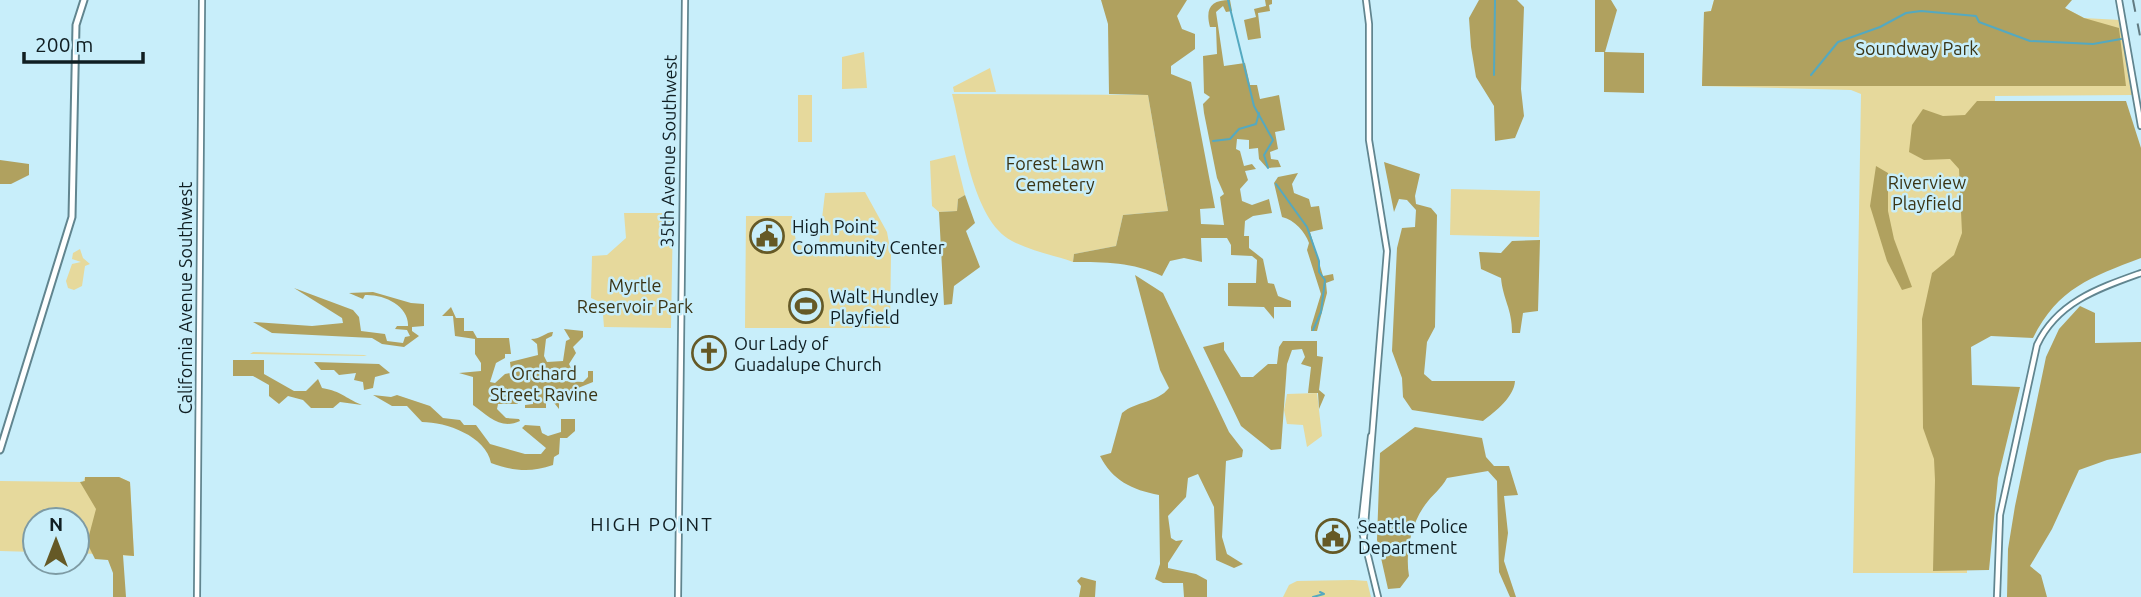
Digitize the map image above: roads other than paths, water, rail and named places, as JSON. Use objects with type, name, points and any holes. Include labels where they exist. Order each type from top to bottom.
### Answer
[{"type":"main road","points":[[0,450],[75,205],[76,25],[84,0]]},
{"type":"main road","name":"California Avenue Southwest","points":[[197,597],[202,0]]},
{"type":"main road","name":"35th Avenue Southwest","points":[[678,597],[685,0]]},
{"type":"main road","points":[[1364,537],[1387,251],[1369,140],[1369,30],[1366,0]]},
{"type":"main road","points":[[2119,0],[2141,126]]},
{"type":"main road","points":[[1997,597],[2000,514],[2037,345],[2047,325],[2069,304],[2141,273]]},
{"type":"main road","points":[[1371,436],[1361,534],[1364,537],[1378,597]]},
{"type":"main road","points":[[1362,508],[1367,516]]},
{"type":"waterway","points":[[1228,0],[1254,106],[1273,140],[1264,155],[1268,168]]},
{"type":"waterway","points":[[1494,75],[1495,0]]},
{"type":"waterway","points":[[1811,75],[1838,42],[1880,27],[1906,13],[1921,11],[1976,16],[1979,22],[2030,41],[2093,44],[2121,39]]},
{"type":"waterway","points":[[1213,141],[1230,139],[1239,129],[1256,124],[1259,113]]},
{"type":"waterway","points":[[1276,184],[1307,227],[1319,261],[1319,272],[1325,280],[1321,312],[1313,330]]},
{"type":"waterway","points":[[1313,597],[1324,594],[1320,592]]},
{"type":"railway","points":[[2133,0],[2141,41]]},
{"type":"place","name":"High Point Community Center","points":[[767,236]]},
{"type":"place","name":"Walt Hundley Playfield","points":[[806,306]]},
{"type":"place","name":"Our Lady of Guadalupe Church","points":[[709,353]]},
{"type":"place","name":"Seattle Police Department","points":[[1333,536]]},
{"type":"district","name":"HIGH POINT","points":[[652,524]]},
{"type":"park label","name":"Soundway Park","points":[[1917,48]]},
{"type":"park label","name":"Forest Lawn Cemetery","points":[[1055,173]]},
{"type":"park label","name":"Riverview Playfield","points":[[1927,192]]},
{"type":"park label","name":"Myrtle Reservoir Park","points":[[635,295]]},
{"type":"park label","name":"Orchard Street Ravine","points":[[544,383]]}]
